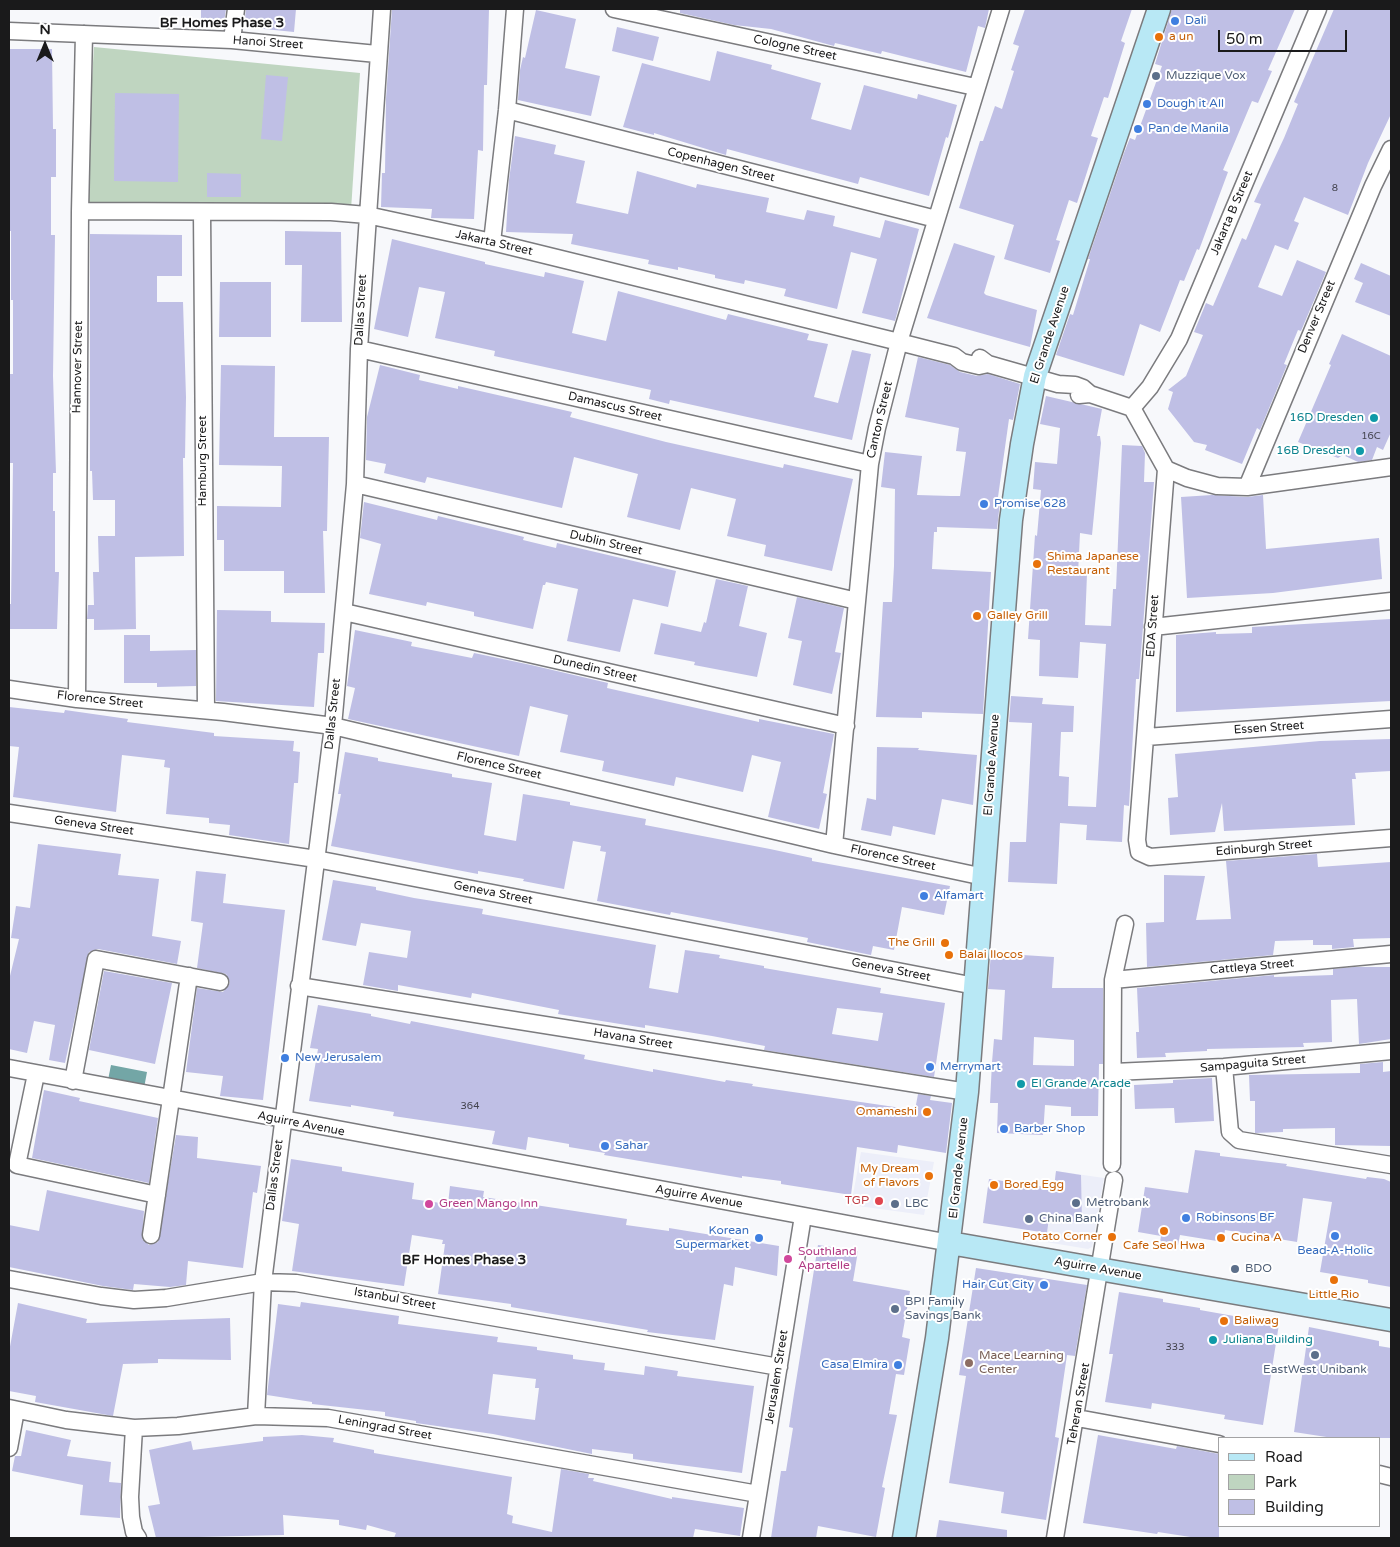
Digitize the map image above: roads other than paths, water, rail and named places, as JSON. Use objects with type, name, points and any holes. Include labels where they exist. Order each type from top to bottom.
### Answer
[{"type":"street","points":[[232,40],[236,9]]},
{"type":"street","name":"Dallas Street","points":[[256,1416],[262,1282],[281,1120],[316,859],[344,612],[355,484],[359,349],[377,54],[382,9]]},
{"type":"street","points":[[492,242],[507,110],[514,9]]},
{"type":"street","name":"Cologne Street","points":[[614,9],[975,87]]},
{"type":"street","name":"Canton Street","points":[[834,845],[870,464],[899,342],[975,87],[1001,9]]},
{"type":"street","name":"El Grande Avenue","points":[[904,1538],[937,1338],[967,1092],[1011,520],[1036,376],[1159,9]]},
{"type":"street","name":"Jakarta B Street","points":[[1132,408],[1150,387],[1179,339],[1318,9]]},
{"type":"street","name":"Hanoi Street","points":[[9,31],[232,40],[377,54]]},
{"type":"street","name":"Hannover Street","points":[[77,699],[80,211],[84,34]]},
{"type":"street","name":"Copenhagen Street","points":[[507,110],[936,219]]},
{"type":"street","name":"Denver Street","points":[[1247,487],[1373,186],[1391,149]]},
{"type":"street","name":"Jakarta Street","points":[[80,211],[331,212],[367,215],[492,242],[954,356],[964,354],[981,359],[988,364],[1036,376],[1080,395],[1090,394],[1132,408]]},
{"type":"street","name":"Hamburg Street","points":[[202,212],[206,710]]},
{"type":"street","name":"Damascus Street","points":[[359,349],[870,464]]},
{"type":"street","points":[[1132,408],[1166,469],[1187,478],[1217,486],[1247,487],[1391,467]]},
{"type":"street","name":"EDA Street","points":[[1138,852],[1137,840],[1166,469]]},
{"type":"street","name":"Dublin Street","points":[[355,484],[858,601]]},
{"type":"street","points":[[1153,627],[1391,601]]},
{"type":"street","name":"Dunedin Street","points":[[344,612],[846,726]]},
{"type":"street","name":"Florence Street","points":[[9,689],[77,699],[206,710],[332,726],[834,845],[984,877]]},
{"type":"street","name":"Essen Street","points":[[1146,738],[1391,719]]},
{"type":"street","name":"Geneva Street","points":[[9,814],[316,859],[975,986]]},
{"type":"street","name":"Edinburgh Street","points":[[1138,852],[1150,858],[1391,838]]},
{"type":"street","name":"Teheran Street","points":[[1055,1538],[1077,1418],[1113,1172],[1113,980],[1125,924]]},
{"type":"street","name":"Cattleya Street","points":[[1113,980],[1391,954]]},
{"type":"street","points":[[72,1081],[96,959],[220,982]]},
{"type":"street","points":[[151,1235],[189,976]]},
{"type":"street","name":"Havana Street","points":[[299,986],[967,1092]]},
{"type":"street","name":"Sampaguita Street","points":[[1114,1072],[1224,1067],[1391,1051]]},
{"type":"street","points":[[1224,1067],[1230,1132],[1238,1140],[1391,1166]]},
{"type":"street","name":"Aguirre Avenue","points":[[9,1068],[171,1100],[950,1243],[1391,1320]]},
{"type":"street","points":[[36,1074],[17,1165],[157,1195]]},
{"type":"street","name":"Jerusalem Street","points":[[750,1538],[803,1216]]},
{"type":"street","name":"Istanbul Street","points":[[9,1279],[101,1296],[134,1300],[166,1298],[262,1282],[296,1283],[779,1367]]},
{"type":"street","points":[[9,1448],[12,1409]]},
{"type":"street","name":"Leningrad Street","points":[[12,1409],[66,1420],[134,1428],[178,1426],[256,1416],[292,1416],[368,1424],[758,1494]]},
{"type":"street","points":[[1077,1418],[1218,1444]]},
{"type":"street","points":[[134,1428],[130,1497],[131,1517],[134,1532],[138,1538]]},
{"type":"water","points":[[111,1065],[147,1072],[144,1088],[108,1080]]},
{"type":"place","name":"Dali","points":[[1175,21]]},
{"type":"place","name":"a un","points":[[1159,37]]},
{"type":"place","name":"Muzzique Vox","points":[[1156,76]]},
{"type":"place","name":"Dough it All","points":[[1147,104]]},
{"type":"place","name":"Pan de Manila","points":[[1138,129]]},
{"type":"place","name":"16D Dresden","points":[[1374,418]]},
{"type":"place","name":"16B Dresden","points":[[1360,451]]},
{"type":"place","name":"Promise 628","points":[[984,504]]},
{"type":"place","name":"Shima Japanese Restaurant","points":[[1037,564]]},
{"type":"place","name":"Galley Grill","points":[[977,616]]},
{"type":"place","name":"Alfamart","points":[[924,896]]},
{"type":"place","name":"The Grill","points":[[945,943]]},
{"type":"place","name":"Balai Ilocos","points":[[949,955]]},
{"type":"place","name":"New Jerusalem","points":[[285,1058]]},
{"type":"place","name":"Merrymart","points":[[930,1067]]},
{"type":"place","name":"El Grande Arcade","points":[[1021,1084]]},
{"type":"place","name":"Omameshi","points":[[927,1112]]},
{"type":"place","name":"Barber Shop","points":[[1004,1129]]},
{"type":"place","name":"Sahar","points":[[605,1146]]},
{"type":"place","name":"My Dream of Flavors","points":[[929,1176]]},
{"type":"place","name":"Bored Egg","points":[[994,1185]]},
{"type":"place","name":"TGP","points":[[879,1201]]},
{"type":"place","name":"Metrobank","points":[[1076,1203]]},
{"type":"place","name":"Green Mango Inn","points":[[429,1204]]},
{"type":"place","name":"LBC","points":[[895,1204]]},
{"type":"place","name":"Robinsons BF","points":[[1186,1218]]},
{"type":"place","name":"China Bank","points":[[1029,1219]]},
{"type":"place","name":"Cafe Seol Hwa","points":[[1164,1231]]},
{"type":"place","name":"Bead-A-Holic","points":[[1335,1236]]},
{"type":"place","name":"Potato Corner","points":[[1112,1237]]},
{"type":"place","name":"Korean Supermarket","points":[[759,1238]]},
{"type":"place","name":"Cucina A","points":[[1221,1238]]},
{"type":"place","name":"Southland Apartelle","points":[[788,1259]]},
{"type":"place","name":"BDO","points":[[1235,1269]]},
{"type":"place","name":"Little Rio","points":[[1334,1280]]},
{"type":"place","name":"Hair Cut City","points":[[1044,1285]]},
{"type":"place","name":"BPI Family Savings Bank","points":[[895,1309]]},
{"type":"place","name":"Baliwag","points":[[1224,1321]]},
{"type":"place","name":"Juliana Building","points":[[1213,1340]]},
{"type":"place","name":"EastWest Unibank","points":[[1315,1355]]},
{"type":"place","name":"Mace Learning Center","points":[[969,1363]]},
{"type":"place","name":"Casa Elmira","points":[[898,1365]]},
{"type":"district","name":"BF Homes Phase 3","points":[[222,23]]},
{"type":"district","name":"BF Homes Phase 3","points":[[464,1260]]}]
